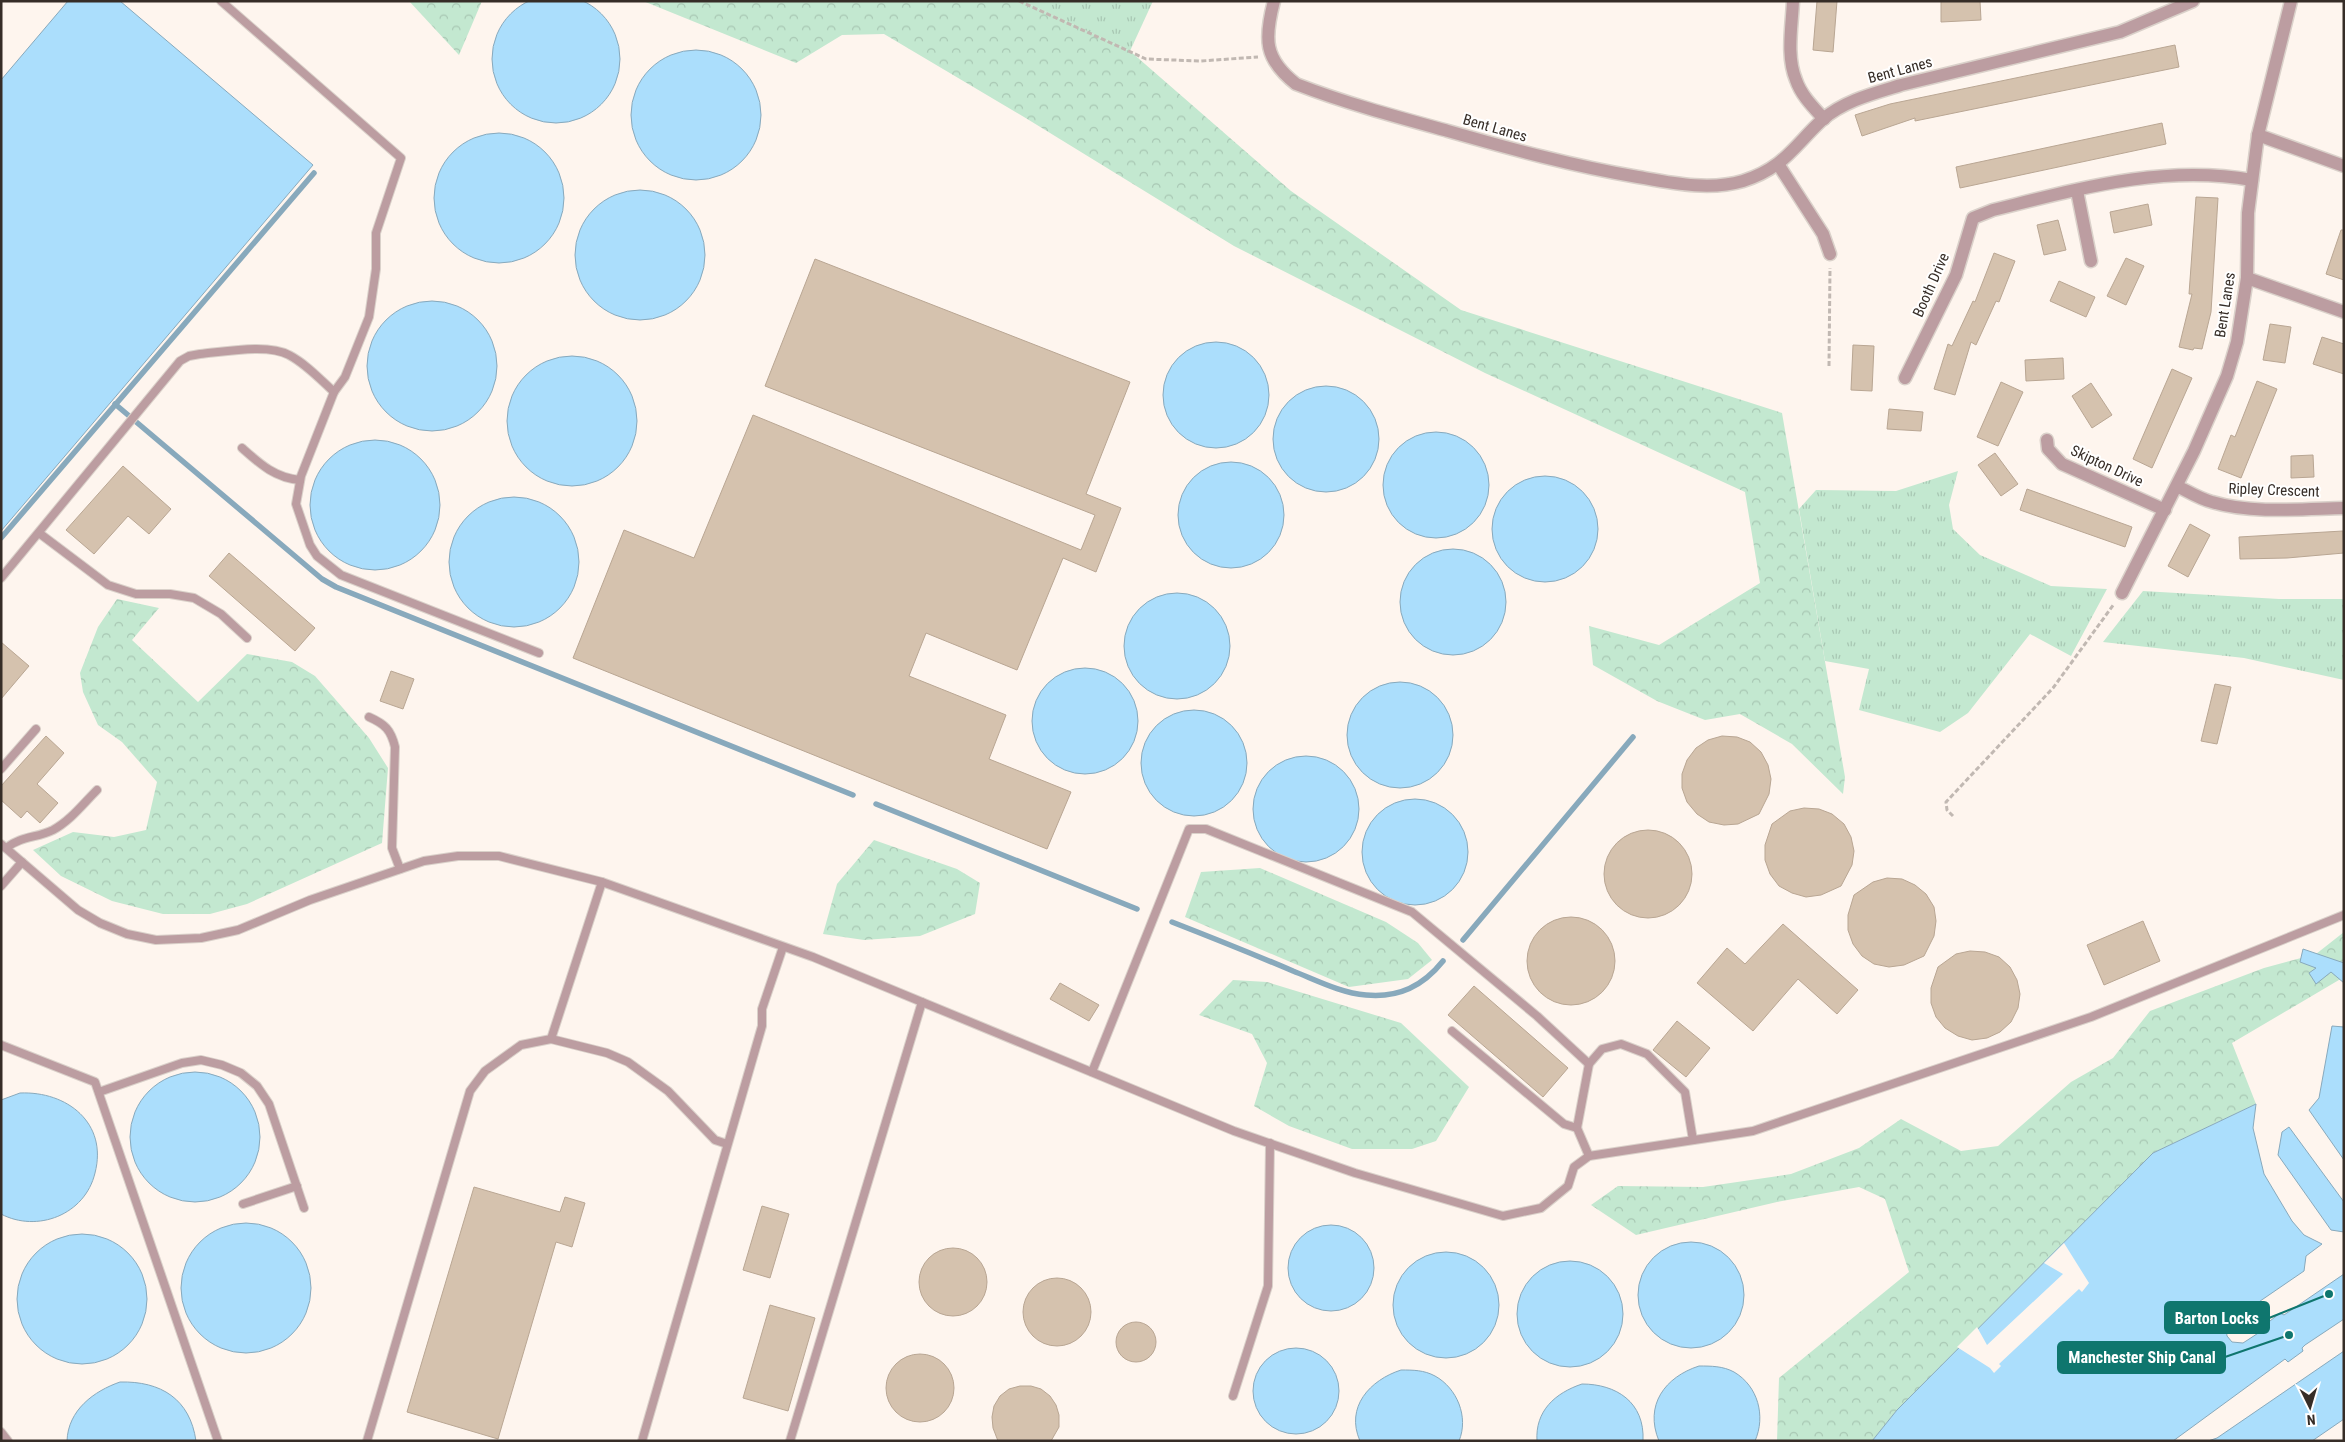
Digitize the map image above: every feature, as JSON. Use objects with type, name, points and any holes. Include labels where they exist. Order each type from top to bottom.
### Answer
[{"type":"street","points":[[1271,56],[1269,32],[1274,1]]},
{"type":"street","points":[[1793,1],[1791,60],[1795,80],[1805,97],[1824,119]]},
{"type":"street","name":"Bent Lanes","points":[[1271,56],[1281,72],[1296,84],[1317,92],[1540,158],[1586,168],[1696,186],[1722,185],[1758,175],[1778,164],[1796,149],[1824,119],[1867,96],[1901,85],[2120,32],[2193,1]]},
{"type":"street","name":"Bent Lanes","points":[[2122,594],[2166,510],[2227,376],[2238,333],[2247,278],[2248,213],[2258,135],[2291,1]]},
{"type":"street","points":[[2258,135],[2344,166]]},
{"type":"street","points":[[1778,164],[1823,234],[1830,254]]},
{"type":"street","name":"Booth Drive","points":[[1905,378],[1956,275],[1973,218],[1992,210],[2140,177],[2178,173],[2222,174],[2252,180]]},
{"type":"street","points":[[2077,191],[2091,261]]},
{"type":"street","points":[[2247,278],[2344,312]]},
{"type":"street","name":"Skipton Drive","points":[[2047,440],[2048,449],[2062,464],[2166,510]]},
{"type":"street","name":"Ripley Crescent","points":[[2177,486],[2211,502],[2233,506],[2287,509],[2344,508]]},
{"type":"lane","points":[[221,1],[401,158],[376,233],[376,269],[369,317],[345,377],[334,392],[300,480],[296,504],[299,518],[310,545],[317,556],[329,567],[360,582],[539,653]]},
{"type":"lane","points":[[1,578],[180,361],[189,356],[200,354],[271,349],[288,354],[334,392]]},
{"type":"lane","points":[[242,448],[267,470],[279,477],[300,480]]},
{"type":"lane","points":[[39,534],[108,585],[136,594],[170,594],[194,598],[221,614],[247,638]]},
{"type":"lane","points":[[369,717],[384,724],[392,734],[395,747],[392,848],[400,869]]},
{"type":"lane","points":[[1,770],[36,729]]},
{"type":"lane","points":[[96,790],[64,823],[51,831],[24,838],[4,846],[78,910],[100,923],[128,934],[156,940],[201,938],[238,930],[310,900],[424,861],[458,856],[499,856],[602,882],[813,957],[1234,1131],[1355,1173],[1503,1216],[1541,1208],[1568,1186],[1574,1167],[1589,1156],[1753,1131],[2091,1017],[2344,915]]},
{"type":"lane","points":[[1092,1072],[1189,829],[1206,829],[1412,912],[1537,1016],[1589,1064]]},
{"type":"lane","points":[[1,886],[22,862]]},
{"type":"lane","points":[[551,1039],[602,882]]},
{"type":"lane","points":[[642,1441],[762,1026],[762,1009],[783,947]]},
{"type":"lane","points":[[790,1441],[922,1002]]},
{"type":"lane","points":[[1452,1031],[1564,1124],[1577,1128]]},
{"type":"lane","points":[[367,1441],[470,1091],[485,1071],[521,1045],[551,1039],[607,1053],[628,1062],[668,1091],[715,1140],[727,1144]]},
{"type":"lane","points":[[1589,1156],[1577,1128],[1589,1064],[1602,1049],[1621,1044],[1647,1054],[1685,1092],[1693,1140]]},
{"type":"lane","points":[[1,1045],[95,1082],[218,1441]]},
{"type":"lane","points":[[99,1092],[182,1063],[201,1060],[222,1065],[241,1073],[257,1086],[269,1104],[304,1208]]},
{"type":"lane","points":[[1233,1396],[1268,1286],[1270,1144]]},
{"type":"lane","points":[[243,1204],[297,1186]]},
{"type":"lane","points":[[1,1432],[8,1441]]},
{"type":"path","points":[[1018,1],[1146,59],[1201,62],[1271,56]]},
{"type":"path","points":[[1829,366],[1830,254]]},
{"type":"path","points":[[1953,816],[1947,810],[1946,802],[2054,688],[2122,594]]},
{"type":"green space","points":[[409,1],[482,1],[459,55]]},
{"type":"green space","points":[[643,1],[1022,1],[1130,51],[1291,191],[1461,310],[1782,413],[1845,777],[1843,794],[1792,744],[1740,714],[1705,720],[1657,701],[1593,665],[1589,626],[1659,645],[1760,583],[1745,492],[1485,373],[1234,246],[1024,117],[884,34],[842,35],[796,63]]},
{"type":"green space","points":[[1022,1],[1153,1],[1130,51]]},
{"type":"green space","points":[[1958,471],[1949,505],[1953,529],[1980,555],[2051,586],[2107,589],[2071,656],[2030,634],[1968,713],[1940,732],[1859,710],[1869,669],[1825,661],[1799,509],[1816,490],[1896,491]]},
{"type":"green space","points":[[2143,591],[2279,599],[2344,599],[2344,680],[2244,658],[2103,642]]},
{"type":"green space","points":[[117,599],[159,608],[132,640],[198,702],[247,654],[292,662],[315,676],[369,738],[388,768],[382,843],[247,904],[210,914],[163,914],[112,901],[61,876],[33,850],[73,832],[114,837],[146,830],[157,782],[122,742],[98,725],[83,692],[80,673],[98,627]]},
{"type":"green space","points":[[874,840],[957,869],[980,883],[975,914],[920,936],[864,940],[823,934],[837,884]]},
{"type":"green space","points":[[1260,868],[1386,922],[1418,943],[1432,960],[1408,979],[1349,987],[1185,917],[1201,872]]},
{"type":"green space","points":[[2344,932],[2344,977],[2232,1043],[2256,1104],[2153,1153],[1897,1410],[1872,1441],[1777,1441],[1779,1378],[1909,1272],[1885,1199],[1859,1187],[1777,1202],[1636,1235],[1591,1205],[1618,1186],[1703,1187],[1791,1174],[1859,1148],[1901,1119],[1961,1151],[1998,1146],[2071,1082],[2113,1058],[2150,1011],[2264,968],[2316,954]]},
{"type":"green space","points":[[1233,980],[1267,982],[1401,1023],[1469,1087],[1436,1141],[1412,1149],[1352,1149],[1289,1126],[1254,1106],[1267,1063],[1252,1034],[1199,1015]]},
{"type":"water","points":[[556,-5],[580,0],[592,6],[601,14],[609,23],[615,35],[620,59],[615,83],[609,95],[601,104],[592,112],[580,118],[556,123],[532,118],[520,112],[511,104],[503,95],[497,83],[492,59],[497,35],[503,23],[511,14],[520,6],[532,0]]},
{"type":"water","points":[[68,1],[120,1],[313,165],[1,531],[1,80]]},
{"type":"water","points":[[696,50],[709,51],[721,55],[742,69],[756,90],[760,102],[760,128],[756,140],[742,161],[721,175],[709,179],[696,180],[683,179],[671,175],[650,161],[636,140],[632,128],[631,115],[632,102],[636,90],[650,69],[671,55],[683,51]]},
{"type":"water","points":[[499,133],[512,134],[524,138],[545,152],[559,173],[563,185],[563,211],[559,223],[545,244],[524,258],[512,262],[499,263],[486,262],[474,258],[453,244],[439,223],[435,211],[434,198],[435,185],[439,173],[453,152],[474,138],[486,134]]},
{"type":"water","points":[[640,190],[653,191],[665,195],[686,209],[700,230],[704,242],[704,268],[700,280],[686,301],[665,315],[653,319],[640,320],[627,319],[615,315],[594,301],[580,280],[576,268],[575,255],[576,242],[580,230],[594,209],[615,195],[627,191]]},
{"type":"water","points":[[432,301],[445,302],[457,306],[478,320],[492,341],[496,353],[496,379],[492,391],[478,412],[457,426],[445,430],[432,431],[419,430],[407,426],[386,412],[372,391],[368,379],[367,366],[368,353],[372,341],[386,320],[407,306],[419,302]]},
{"type":"water","points":[[1216,342],[1236,346],[1253,358],[1265,375],[1269,395],[1265,415],[1253,432],[1236,444],[1216,448],[1196,444],[1179,432],[1167,415],[1163,395],[1167,375],[1179,358],[1196,346]]},
{"type":"water","points":[[572,356],[585,357],[597,361],[618,375],[632,396],[636,408],[636,434],[632,446],[618,467],[597,481],[585,485],[572,486],[559,485],[547,481],[526,467],[512,446],[508,434],[507,421],[508,408],[512,396],[526,375],[547,361],[559,357]]},
{"type":"water","points":[[1326,386],[1346,390],[1363,402],[1375,419],[1379,439],[1375,459],[1363,476],[1346,488],[1326,492],[1306,488],[1289,476],[1277,459],[1273,439],[1277,419],[1289,402],[1306,390]]},
{"type":"water","points":[[1436,432],[1456,436],[1473,448],[1485,465],[1489,485],[1485,505],[1473,522],[1456,534],[1436,538],[1416,534],[1399,522],[1387,505],[1383,485],[1387,465],[1399,448],[1416,436]]},
{"type":"water","points":[[375,440],[388,441],[400,445],[421,459],[435,480],[439,492],[439,518],[435,530],[421,551],[400,565],[388,569],[375,570],[362,569],[350,565],[329,551],[315,530],[311,518],[310,505],[311,492],[315,480],[329,459],[350,445],[362,441]]},
{"type":"water","points":[[1231,462],[1251,466],[1268,478],[1280,495],[1284,515],[1280,535],[1268,552],[1251,564],[1231,568],[1211,564],[1194,552],[1182,535],[1178,515],[1182,495],[1194,478],[1211,466]]},
{"type":"water","points":[[1545,476],[1565,480],[1582,492],[1594,509],[1598,529],[1594,549],[1582,566],[1565,578],[1545,582],[1525,578],[1508,566],[1496,549],[1492,529],[1496,509],[1508,492],[1525,480]]},
{"type":"water","points":[[514,497],[527,498],[539,502],[560,516],[574,537],[578,549],[578,575],[574,587],[560,608],[539,622],[527,626],[514,627],[501,626],[489,622],[468,608],[454,587],[450,575],[449,562],[450,549],[454,537],[468,516],[489,502],[501,498]]},
{"type":"water","points":[[1453,549],[1473,553],[1490,565],[1502,582],[1506,602],[1502,622],[1490,639],[1473,651],[1453,655],[1433,651],[1416,639],[1404,622],[1400,602],[1404,582],[1416,565],[1433,553]]},
{"type":"water","points":[[1177,593],[1197,597],[1214,609],[1226,626],[1230,646],[1226,666],[1214,683],[1197,695],[1177,699],[1157,695],[1140,683],[1128,666],[1124,646],[1128,626],[1140,609],[1157,597]]},
{"type":"water","points":[[1085,668],[1105,672],[1122,684],[1134,701],[1138,721],[1134,741],[1122,758],[1105,770],[1085,774],[1065,770],[1048,758],[1036,741],[1032,721],[1036,701],[1048,684],[1065,672]]},
{"type":"water","points":[[1400,682],[1420,686],[1437,698],[1449,715],[1453,735],[1449,755],[1437,772],[1420,784],[1400,788],[1380,784],[1363,772],[1351,755],[1347,735],[1351,715],[1363,698],[1380,686]]},
{"type":"water","points":[[1194,710],[1214,714],[1231,726],[1243,743],[1247,763],[1243,783],[1231,800],[1214,812],[1194,816],[1174,812],[1157,800],[1145,783],[1141,763],[1145,743],[1157,726],[1174,714]]},
{"type":"water","points":[[1306,756],[1326,760],[1343,772],[1355,789],[1359,809],[1355,829],[1343,846],[1326,858],[1306,862],[1286,858],[1269,846],[1257,829],[1253,809],[1257,789],[1269,772],[1286,760]]},
{"type":"water","points":[[1415,799],[1435,803],[1452,815],[1464,832],[1468,852],[1464,872],[1452,889],[1435,901],[1415,905],[1395,901],[1378,889],[1366,872],[1362,852],[1366,832],[1378,815],[1395,803]]},
{"type":"water","points":[[2303,949],[2344,963],[2344,983],[2331,972],[2316,984],[2309,973],[2316,968],[2300,962]]},
{"type":"water","points":[[2332,1026],[2344,1027],[2344,1160],[2309,1110],[2319,1098]]},
{"type":"water","points":[[195,1072],[208,1073],[220,1077],[241,1091],[255,1112],[259,1124],[259,1150],[255,1162],[241,1183],[220,1197],[208,1201],[195,1202],[182,1201],[170,1197],[149,1183],[135,1162],[131,1150],[130,1137],[131,1124],[135,1112],[149,1091],[170,1077],[182,1073]]},
{"type":"water","points":[[20,1093],[37,1094],[68,1104],[89,1125],[95,1139],[97,1155],[95,1173],[90,1188],[81,1200],[58,1216],[29,1222],[1,1214],[1,1100]]},
{"type":"water","points":[[2256,1104],[2253,1128],[2264,1174],[2292,1221],[2304,1235],[2322,1244],[2306,1256],[2304,1271],[2231,1321],[2226,1328],[2227,1336],[2232,1342],[2243,1343],[2266,1328],[2265,1325],[2280,1313],[2284,1315],[2344,1274],[2344,1319],[2305,1345],[2302,1348],[2303,1351],[2288,1362],[2285,1359],[2173,1441],[1872,1441],[1897,1410],[2153,1153]]},
{"type":"water","points":[[2289,1127],[2344,1202],[2344,1232],[2331,1230],[2278,1155],[2282,1132]]},
{"type":"water","points":[[246,1223],[259,1224],[271,1228],[292,1242],[306,1263],[310,1275],[310,1301],[306,1313],[292,1334],[271,1348],[259,1352],[246,1353],[233,1352],[221,1348],[200,1334],[186,1313],[182,1301],[181,1288],[182,1275],[186,1263],[200,1242],[221,1228],[233,1224]]},
{"type":"water","points":[[1331,1225],[1347,1228],[1355,1232],[1367,1244],[1371,1252],[1374,1268],[1371,1284],[1367,1292],[1355,1304],[1347,1308],[1331,1311],[1315,1308],[1307,1304],[1295,1292],[1291,1284],[1288,1268],[1291,1252],[1295,1244],[1307,1232],[1315,1228]]},
{"type":"water","points":[[82,1234],[95,1235],[107,1239],[128,1253],[142,1274],[146,1286],[146,1312],[142,1324],[128,1345],[107,1359],[95,1363],[82,1364],[69,1363],[57,1359],[36,1345],[22,1324],[18,1312],[17,1299],[18,1286],[22,1274],[36,1253],[57,1239],[69,1235]]},
{"type":"water","points":[[1691,1242],[1711,1246],[1728,1258],[1740,1275],[1744,1295],[1740,1315],[1728,1332],[1711,1344],[1691,1348],[1671,1344],[1654,1332],[1642,1315],[1638,1295],[1642,1275],[1654,1258],[1671,1246]]},
{"type":"water","points":[[1446,1252],[1466,1256],[1483,1268],[1495,1285],[1499,1305],[1495,1325],[1483,1342],[1466,1354],[1446,1358],[1426,1354],[1409,1342],[1397,1325],[1393,1305],[1397,1285],[1409,1268],[1426,1256]]},
{"type":"water","points":[[1570,1261],[1590,1265],[1607,1277],[1619,1294],[1623,1314],[1619,1334],[1607,1351],[1590,1363],[1570,1367],[1550,1363],[1533,1351],[1521,1334],[1517,1314],[1521,1294],[1533,1277],[1550,1265]]},
{"type":"water","points":[[1296,1348],[1312,1351],[1320,1355],[1332,1367],[1336,1375],[1339,1391],[1336,1407],[1332,1415],[1320,1427],[1312,1431],[1296,1434],[1280,1431],[1272,1427],[1260,1415],[1256,1407],[1253,1391],[1256,1375],[1260,1367],[1272,1355],[1280,1351]]},
{"type":"water","points":[[2344,1351],[2344,1419],[2312,1441],[2208,1441],[2217,1438]]},
{"type":"water","points":[[1699,1366],[1730,1370],[1749,1385],[1758,1402],[1760,1412],[1760,1422],[1755,1441],[1659,1441],[1654,1416],[1656,1404],[1661,1394],[1676,1377]]},
{"type":"water","points":[[1401,1370],[1431,1374],[1443,1381],[1449,1388],[1455,1396],[1462,1413],[1462,1432],[1459,1441],[1360,1441],[1356,1429],[1356,1417],[1358,1406],[1363,1396],[1379,1381]]},
{"type":"water","points":[[120,1382],[148,1385],[171,1395],[187,1414],[193,1426],[196,1441],[67,1441],[68,1430],[72,1420],[84,1403],[92,1396]]},
{"type":"water","points":[[1582,1384],[1606,1387],[1626,1398],[1634,1406],[1639,1416],[1643,1441],[1537,1441],[1537,1430],[1543,1412],[1563,1392]]},
{"type":"pier","points":[[2064,1243],[2089,1283],[2082,1292],[2079,1289],[1999,1364],[2001,1366],[1994,1373],[1990,1368],[1957,1347],[1977,1327],[1987,1345],[2063,1274],[2044,1263]]},
{"type":"building","points":[[1817,1],[1837,1],[1833,52],[1813,50]]},
{"type":"building","points":[[1941,1],[1980,1],[1981,20],[1941,22]]},
{"type":"building","points":[[2175,45],[2179,67],[1915,121],[1915,118],[1862,136],[1855,115],[1890,104]]},
{"type":"building","points":[[2162,123],[2166,144],[1960,188],[1956,167]]},
{"type":"building","points":[[2196,197],[2218,198],[2211,312],[2202,349],[2194,348],[2193,350],[2179,347],[2192,294],[2189,294]]},
{"type":"building","points":[[2148,204],[2152,225],[2114,233],[2110,212]]},
{"type":"building","points":[[2058,220],[2066,250],[2044,255],[2037,225]]},
{"type":"building","points":[[2341,230],[2344,230],[2344,280],[2326,274]]},
{"type":"building","points":[[1994,253],[2015,261],[1999,302],[1996,301],[1976,345],[1971,342],[1955,395],[1934,389],[1948,344],[1952,346],[1973,301],[1975,302]]},
{"type":"building","points":[[2126,258],[2144,266],[2126,305],[2107,296]]},
{"type":"building","points":[[815,259],[1130,382],[1086,494],[1121,508],[1096,572],[1063,558],[1017,670],[926,633],[909,676],[1006,715],[989,759],[1071,792],[1047,849],[573,658],[624,530],[694,558],[753,415],[1081,550],[1095,515],[765,386]]},
{"type":"building","points":[[2059,281],[2095,297],[2086,317],[2050,301]]},
{"type":"building","points":[[2270,324],[2291,327],[2285,363],[2263,360]]},
{"type":"building","points":[[2322,337],[2344,344],[2344,374],[2313,364]]},
{"type":"building","points":[[1853,345],[1874,346],[1872,391],[1851,390]]},
{"type":"building","points":[[2063,358],[2064,379],[2026,381],[2025,360]]},
{"type":"building","points":[[2172,369],[2192,378],[2152,468],[2133,459]]},
{"type":"building","points":[[2257,381],[2277,389],[2241,478],[2218,469],[2231,435],[2235,437]]},
{"type":"building","points":[[2001,382],[2023,392],[1998,446],[1977,437]]},
{"type":"building","points":[[2091,383],[2112,415],[2092,428],[2072,396]]},
{"type":"building","points":[[1889,409],[1923,412],[1921,431],[1887,429]]},
{"type":"building","points":[[1995,453],[2018,484],[2001,496],[1978,465]]},
{"type":"building","points":[[2313,455],[2314,477],[2291,478],[2291,456]]},
{"type":"building","points":[[123,466],[171,509],[149,534],[128,516],[94,554],[66,530]]},
{"type":"building","points":[[2027,489],[2132,527],[2125,547],[2020,510]]},
{"type":"building","points":[[2190,524],[2210,535],[2188,577],[2168,566]]},
{"type":"building","points":[[2343,531],[2344,553],[2287,558],[2240,559],[2239,537]]},
{"type":"building","points":[[229,553],[315,628],[295,651],[209,576]]},
{"type":"building","points":[[1,642],[29,666],[1,699]]},
{"type":"building","points":[[391,671],[414,679],[403,709],[380,701]]},
{"type":"building","points":[[2215,684],[2231,687],[2217,744],[2201,741]]},
{"type":"building","points":[[46,736],[64,753],[37,784],[58,803],[40,823],[27,811],[21,818],[1,800],[1,786]]},
{"type":"building","points":[[1722,736],[1737,737],[1750,742],[1761,752],[1768,765],[1771,779],[1769,794],[1759,814],[1738,824],[1724,825],[1709,822],[1697,814],[1687,802],[1682,788],[1682,774],[1687,760],[1696,748],[1708,740]]},
{"type":"building","points":[[1804,808],[1819,809],[1832,814],[1844,824],[1851,837],[1854,851],[1852,865],[1841,886],[1821,895],[1806,897],[1792,893],[1779,886],[1770,874],[1765,860],[1765,845],[1772,824],[1790,811]]},
{"type":"building","points":[[1648,830],[1665,833],[1673,837],[1685,849],[1689,857],[1692,874],[1689,891],[1685,899],[1673,911],[1665,915],[1648,918],[1631,915],[1623,911],[1611,899],[1607,891],[1604,874],[1607,857],[1611,849],[1623,837],[1631,833]]},
{"type":"building","points":[[1887,878],[1902,879],[1915,885],[1926,894],[1934,907],[1936,921],[1934,936],[1924,956],[1904,965],[1889,967],[1874,964],[1862,956],[1853,944],[1848,930],[1848,915],[1854,895],[1873,882]]},
{"type":"building","points":[[1571,917],[1588,920],[1596,924],[1608,936],[1612,944],[1615,961],[1612,978],[1608,986],[1596,998],[1588,1002],[1571,1005],[1554,1002],[1546,998],[1534,986],[1530,978],[1527,961],[1530,944],[1534,936],[1546,924],[1554,920]]},
{"type":"building","points":[[2143,921],[2160,961],[2104,985],[2087,945]]},
{"type":"building","points":[[1783,924],[1858,990],[1837,1014],[1798,979],[1753,1031],[1697,983],[1727,948],[1745,964]]},
{"type":"building","points":[[1970,951],[1985,952],[1999,957],[2010,967],[2017,980],[2020,994],[2018,1008],[2011,1022],[2000,1032],[1987,1038],[1972,1040],[1958,1036],[1945,1028],[1936,1017],[1931,1003],[1931,988],[1938,967],[1956,954]]},
{"type":"building","points":[[1060,983],[1099,1005],[1089,1021],[1050,999]]},
{"type":"building","points":[[1474,986],[1568,1068],[1543,1097],[1448,1015]]},
{"type":"building","points":[[1677,1021],[1710,1048],[1686,1077],[1653,1050]]},
{"type":"building","points":[[474,1187],[560,1212],[565,1197],[585,1203],[572,1247],[556,1242],[498,1439],[407,1412]]},
{"type":"building","points":[[762,1206],[789,1214],[770,1278],[743,1270]]},
{"type":"building","points":[[953,1248],[966,1251],[977,1258],[984,1269],[987,1282],[984,1295],[977,1306],[966,1313],[953,1316],[940,1313],[929,1306],[922,1295],[919,1282],[922,1269],[929,1258],[940,1251]]},
{"type":"building","points":[[1057,1278],[1070,1281],[1081,1288],[1088,1299],[1091,1312],[1088,1325],[1081,1336],[1070,1343],[1057,1346],[1044,1343],[1033,1336],[1026,1325],[1023,1312],[1026,1299],[1033,1288],[1044,1281]]},
{"type":"building","points":[[770,1305],[815,1318],[788,1411],[743,1398]]},
{"type":"building","points":[[1136,1322],[1150,1328],[1156,1342],[1150,1356],[1136,1362],[1122,1356],[1116,1342],[1122,1328]]},
{"type":"building","points":[[920,1354],[933,1357],[944,1364],[951,1375],[954,1388],[951,1401],[944,1412],[933,1419],[920,1422],[907,1419],[896,1412],[889,1401],[886,1388],[889,1375],[896,1364],[907,1357]]},
{"type":"building","points":[[1031,1386],[1041,1389],[1050,1396],[1056,1405],[1059,1415],[1059,1427],[1051,1441],[998,1441],[993,1428],[994,1406],[1000,1396],[1009,1389]]},
{"type":"waterway","points":[[1,538],[314,173]]},
{"type":"waterway","points":[[115,404],[322,579],[336,587],[853,795]]},
{"type":"waterway","points":[[1463,940],[1633,737]]},
{"type":"waterway","points":[[876,804],[1137,909]]},
{"type":"waterway","points":[[1172,922],[1329,986],[1357,994],[1378,995],[1400,992],[1419,984],[1443,961]]},
{"type":"place","name":"Barton Locks","points":[[2329,1294]]},
{"type":"place","name":"Manchester Ship Canal","points":[[2289,1335]]}]
